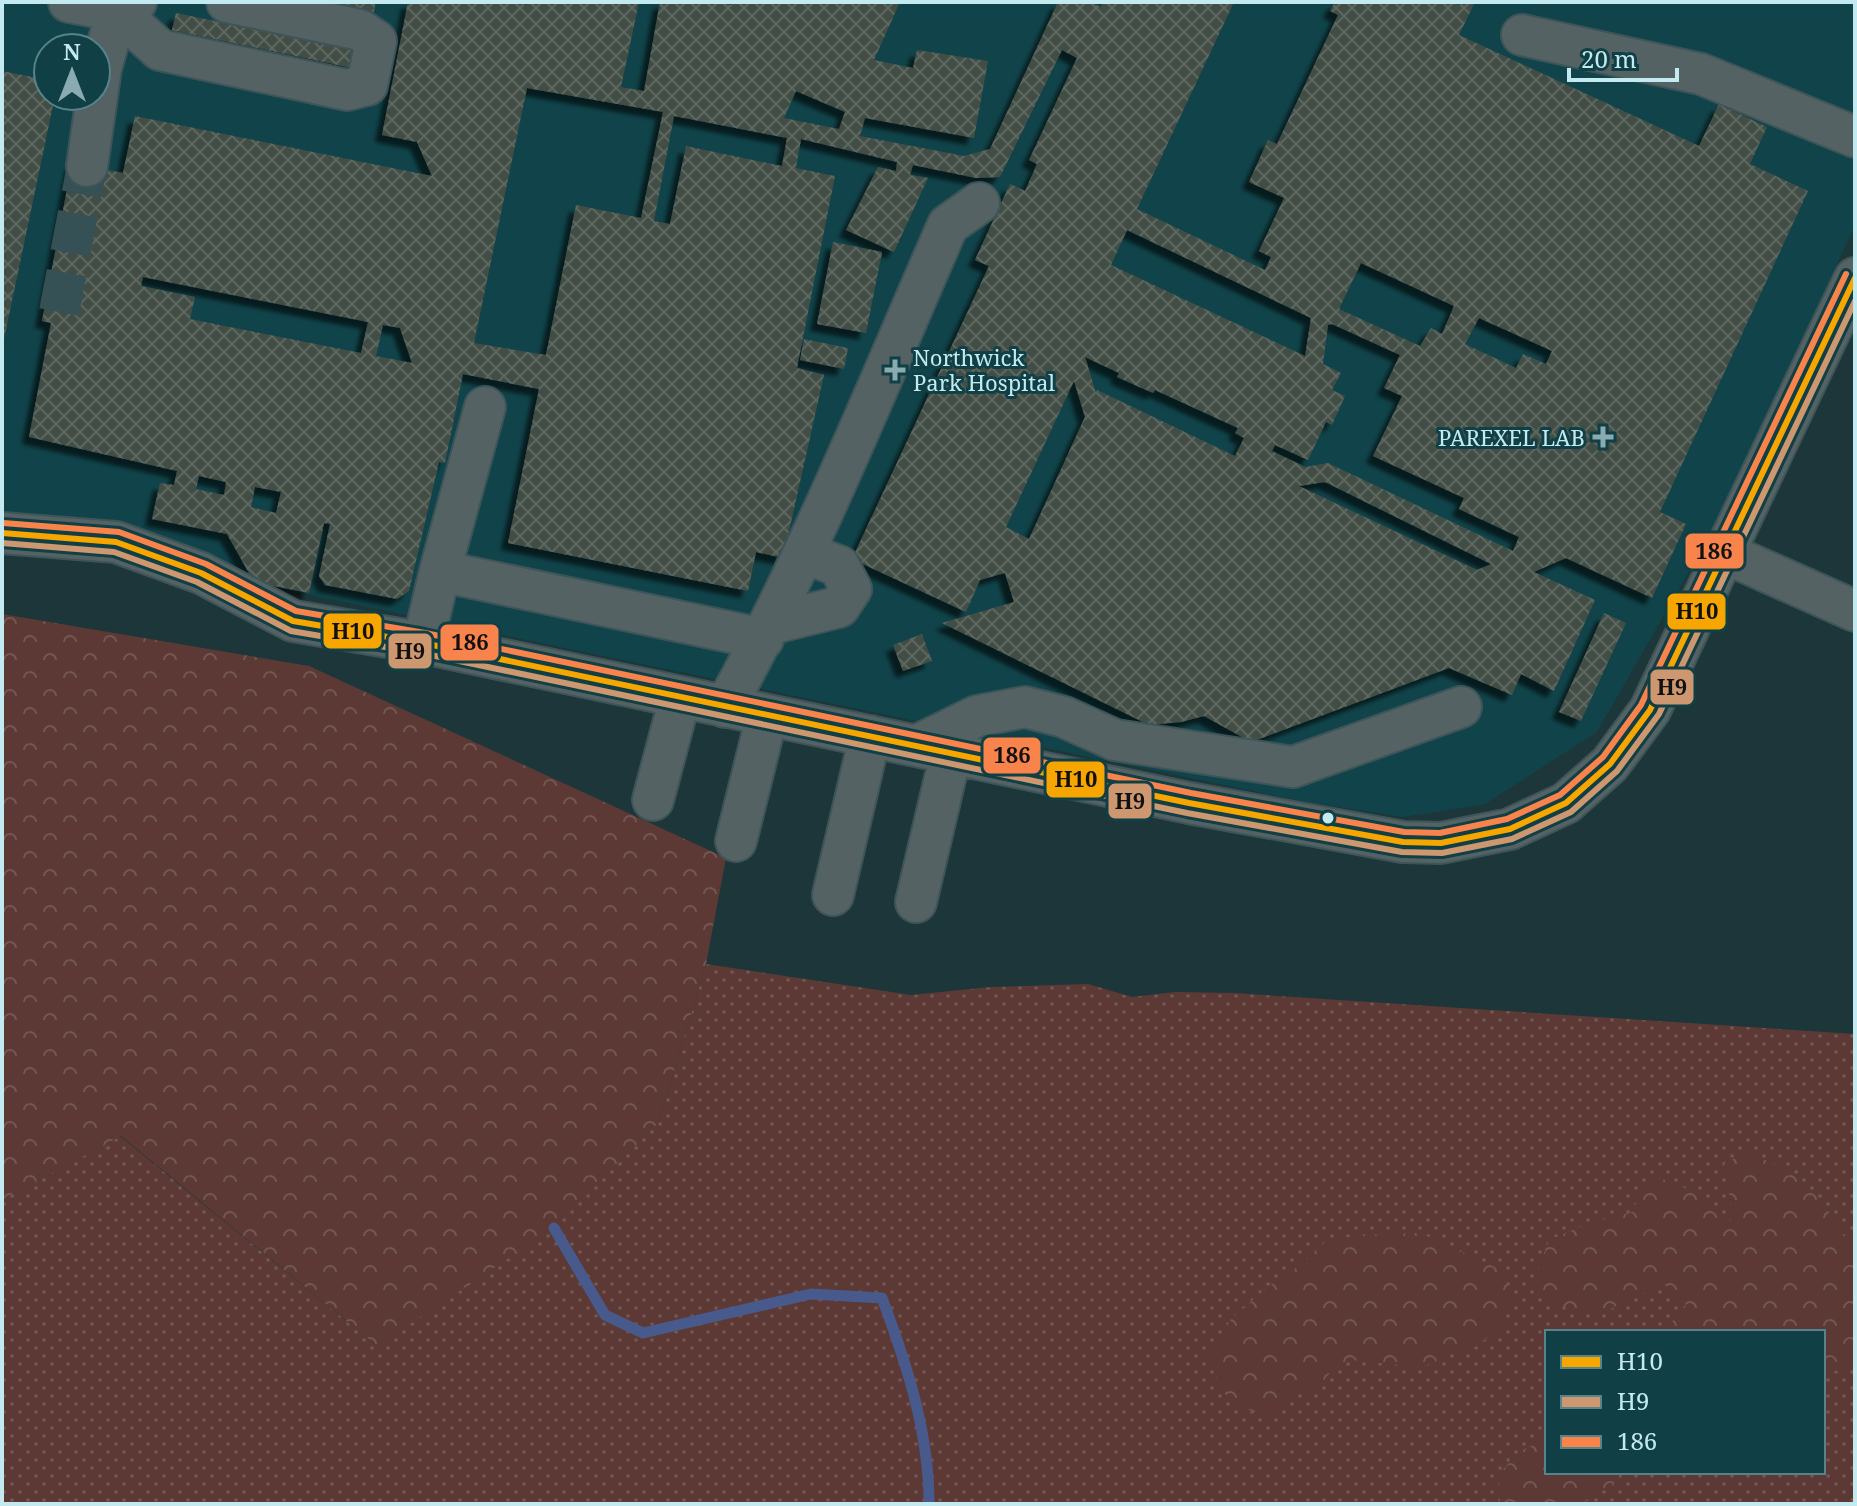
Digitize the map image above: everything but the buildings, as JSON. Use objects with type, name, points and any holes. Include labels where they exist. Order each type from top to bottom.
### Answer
[{"type":"street","points":[[69,2],[127,6],[160,50],[347,90],[367,85],[376,41],[360,30],[227,2]]},
{"type":"street","points":[[87,166],[101,68],[127,6]]},
{"type":"street","points":[[1522,35],[1701,74],[1855,137]]},
{"type":"street","points":[[725,707],[767,632],[804,553],[948,225],[979,203]]},
{"type":"street","points":[[2,533],[116,542],[201,573],[293,621],[423,643],[1189,803],[1403,842],[1441,843],[1510,829],[1566,803],[1610,764],[1650,710],[1855,278]]},
{"type":"street","points":[[423,643],[485,407]]},
{"type":"street","points":[[440,571],[767,632],[839,607],[851,589],[839,566],[804,553]]},
{"type":"street","points":[[1725,553],[1855,611]]},
{"type":"street","points":[[653,800],[680,698]]},
{"type":"street","points":[[916,902],[934,749],[977,716],[1025,707],[1064,717],[1115,740],[1293,767],[1461,707]]},
{"type":"street","points":[[736,841],[767,716]]},
{"type":"street","points":[[833,895],[870,736]]},
{"type":"shaded area","name":"Northwick Park Hospital","points":[[2,2],[1855,2],[1855,225],[1722,514],[1597,732],[1485,804],[1403,817],[1306,802],[2,531]]},
{"type":"green space","points":[[2,614],[309,666],[726,858],[706,964],[659,1122],[554,1228],[377,1346],[121,1136],[2,1200]]},
{"type":"green space","points":[[706,964],[911,995],[991,987],[1088,984],[1132,997],[1175,992],[1233,993],[1855,1034],[1855,1504],[2,1504],[2,1200],[120,1136],[377,1346],[659,1122]]},
{"type":"green space","points":[[1749,1154],[1781,1166],[1794,1174],[1818,1198],[1842,1235],[1855,1233],[1855,1359],[1841,1370],[1825,1372],[1825,1330],[1673,1330],[1672,1322],[1686,1304],[1665,1285],[1597,1316],[1558,1305],[1533,1283],[1549,1240],[1589,1223],[1633,1212],[1640,1190],[1660,1178],[1705,1196],[1730,1225],[1724,1162]]},
{"type":"green space","points":[[1420,1233],[1501,1270],[1513,1298],[1501,1328],[1472,1349],[1452,1351],[1432,1364],[1420,1367],[1350,1360],[1333,1369],[1320,1385],[1290,1397],[1272,1416],[1246,1409],[1224,1392],[1209,1358],[1231,1319],[1265,1289],[1302,1264],[1324,1243],[1358,1235]]},
{"type":"green space","points":[[1545,1440],[1545,1474],[1620,1474],[1615,1483],[1582,1504],[1500,1504],[1499,1474],[1520,1451]]},
{"type":"waterway","points":[[554,1228],[605,1315],[643,1333],[811,1294],[882,1298],[900,1348],[921,1425],[929,1504]]},
{"type":"tunnel","points":[[59,312],[87,166]]},
{"type":"transit line","name":"186","points":[[3,523],[119,532],[206,564],[296,611],[425,633],[1191,793],[1404,832],[1440,833],[1507,819],[1560,795],[1603,757],[1641,705],[1846,274]]},
{"type":"transit line","name":"H10","points":[[2,533],[116,542],[201,573],[293,621],[423,643],[1189,803],[1403,842],[1441,843],[1510,829],[1566,803],[1610,764],[1650,710],[1855,278]]},
{"type":"transit line","name":"H9","points":[[2,543],[114,552],[197,582],[291,631],[421,653],[1187,813],[1402,852],[1442,853],[1512,839],[1571,812],[1617,771],[1659,714],[1855,301]]},
{"type":"place","name":"Northwick Park Hospital","points":[[895,370]]},
{"type":"place","name":"PAREXEL LAB","points":[[1603,437]]}]
